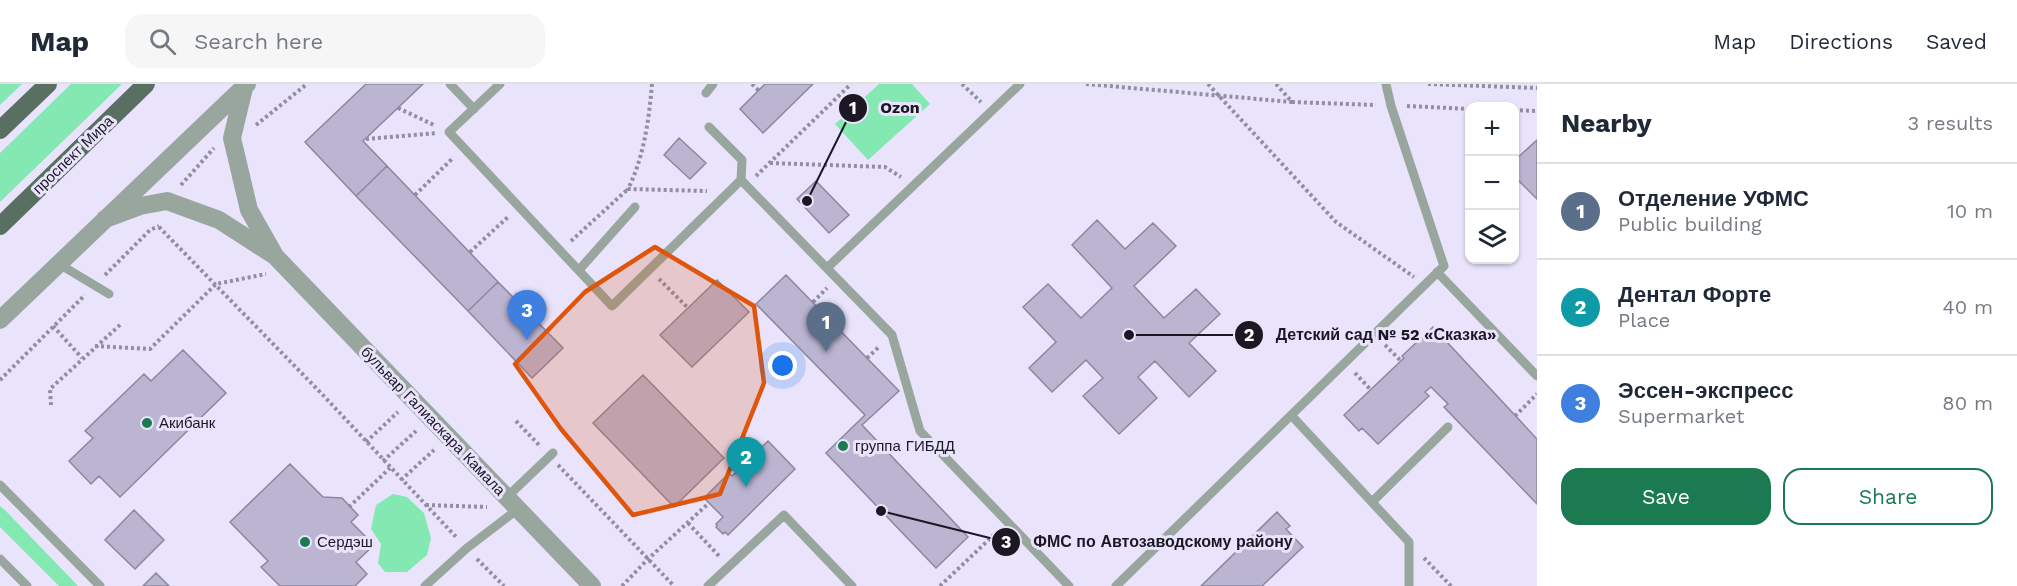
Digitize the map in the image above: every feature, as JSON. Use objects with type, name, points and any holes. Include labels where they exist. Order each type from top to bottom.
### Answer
[{"type":"main road","points":[[0,130],[48,84]]},
{"type":"main road","name":"проспект Мира","points":[[0,226],[146,84]]},
{"type":"street","points":[[0,320],[245,86]]},
{"type":"street","points":[[245,86],[232,138],[249,210],[281,263]]},
{"type":"street","points":[[105,219],[140,206],[167,201],[219,220],[281,263]]},
{"type":"street","name":"бульвар Галиаскара Камала","points":[[281,263],[592,586]]},
{"type":"lane","points":[[450,84],[474,109]]},
{"type":"lane","points":[[500,84],[450,132],[612,306],[730,192],[744,183]]},
{"type":"lane","points":[[706,93],[713,84]]},
{"type":"lane","points":[[827,268],[1020,84]]},
{"type":"lane","points":[[1116,586],[1444,266],[1391,106],[1386,84]]},
{"type":"lane","points":[[709,127],[742,160],[744,183],[892,335],[920,431],[1069,586]]},
{"type":"lane","points":[[579,270],[635,207]]},
{"type":"lane","points":[[59,264],[110,294]]},
{"type":"lane","points":[[1437,273],[1537,376]]},
{"type":"lane","points":[[1292,415],[1409,542],[1409,586]]},
{"type":"lane","points":[[1373,501],[1448,427]]},
{"type":"lane","points":[[425,586],[514,504],[551,455]]},
{"type":"lane","points":[[0,485],[100,586]]},
{"type":"lane","points":[[708,586],[784,515],[852,586]]},
{"type":"lane","points":[[0,559],[27,586]]},
{"type":"path","points":[[253,128],[308,84]]},
{"type":"path","points":[[561,251],[628,189],[634,177],[649,121],[652,84]]},
{"type":"path","points":[[752,84],[759,91]]},
{"type":"path","points":[[744,183],[770,163],[851,84]]},
{"type":"path","points":[[962,84],[991,112]]},
{"type":"path","points":[[1086,84],[1292,102],[1465,109]]},
{"type":"path","points":[[1208,84],[1336,222],[1425,285]]},
{"type":"path","points":[[1276,84],[1292,102]]},
{"type":"path","points":[[1428,84],[1537,88]]},
{"type":"path","points":[[398,108],[450,132]]},
{"type":"path","points":[[1519,110],[1537,111]]},
{"type":"path","points":[[366,140],[450,132]]},
{"type":"path","points":[[175,190],[221,141]]},
{"type":"path","points":[[415,195],[464,148]]},
{"type":"path","points":[[770,163],[885,167],[913,186]]},
{"type":"path","points":[[628,189],[730,192]]},
{"type":"path","points":[[470,252],[518,206]]},
{"type":"path","points":[[159,227],[504,586]]},
{"type":"path","points":[[95,346],[150,349],[216,284],[281,263]]},
{"type":"path","points":[[650,269],[688,308]]},
{"type":"path","points":[[51,405],[50,389],[121,324]]},
{"type":"path","points":[[53,326],[82,358]]},
{"type":"path","points":[[1374,334],[1401,361]]},
{"type":"path","points":[[1345,363],[1371,390]]},
{"type":"path","points":[[1515,416],[1537,394]]},
{"type":"path","points":[[366,442],[412,399]]},
{"type":"path","points":[[383,461],[430,418]]},
{"type":"path","points":[[516,421],[674,586]]},
{"type":"path","points":[[401,480],[449,437]]},
{"type":"path","points":[[349,507],[390,468]]},
{"type":"path","points":[[622,586],[709,503]]},
{"type":"path","points":[[425,505],[514,504]]},
{"type":"path","points":[[940,586],[1008,522]]},
{"type":"path","points":[[688,523],[729,567]]},
{"type":"path","points":[[1409,542],[1451,586]]},
{"type":"highlighted area","points":[[655,247],[754,306],[764,383],[720,494],[633,515],[561,429],[515,364],[585,292]]},
{"type":"green space","points":[[0,84],[22,84],[0,105]]},
{"type":"green space","points":[[71,84],[122,84],[0,202],[0,153]]},
{"type":"green space","points":[[879,84],[912,84],[930,104],[868,160],[835,124]]},
{"type":"green space","points":[[393,494],[407,497],[424,513],[431,538],[427,555],[407,572],[385,572],[378,563],[381,544],[371,529],[376,505]]},
{"type":"green space","points":[[0,506],[78,586],[59,586],[0,527]]},
{"type":"building","points":[[366,84],[423,84],[363,141],[387,166],[356,196],[305,142]]},
{"type":"building","points":[[765,84],[813,84],[763,133],[740,109]]},
{"type":"building","points":[[679,138],[706,163],[690,179],[664,155]]},
{"type":"building","points":[[1537,140],[1537,199],[1519,181],[1519,156]]},
{"type":"building","points":[[387,166],[498,282],[468,311],[356,196]]},
{"type":"building","points":[[816,181],[849,215],[829,233],[797,199]]},
{"type":"building","points":[[1097,220],[1125,249],[1153,223],[1176,246],[1134,286],[1164,318],[1196,289],[1220,314],[1189,343],[1216,371],[1189,397],[1155,361],[1138,377],[1157,398],[1119,434],[1083,396],[1103,378],[1086,360],[1052,392],[1029,368],[1056,342],[1023,307],[1048,284],[1081,318],[1112,288],[1072,245]]},
{"type":"building","points":[[786,275],[899,391],[862,425],[968,537],[936,568],[826,453],[865,415],[756,304]]},
{"type":"building","points":[[717,280],[749,312],[692,367],[660,335]]},
{"type":"building","points":[[498,282],[563,348],[532,378],[468,311]]},
{"type":"building","points":[[1433,327],[1537,439],[1537,504],[1444,407],[1448,404],[1431,387],[1425,392],[1429,396],[1378,444],[1362,428],[1359,431],[1344,415]]},
{"type":"building","points":[[183,350],[226,393],[120,497],[99,476],[91,484],[69,461],[93,438],[85,431],[144,374],[151,381]]},
{"type":"building","points":[[643,375],[724,458],[674,507],[593,423]]},
{"type":"building","points":[[768,441],[795,469],[728,535],[725,532],[723,534],[716,524],[723,517],[704,498],[729,473],[732,476]]},
{"type":"building","points":[[290,464],[323,497],[342,498],[358,515],[351,522],[374,545],[356,562],[367,574],[355,586],[280,586],[261,567],[268,561],[230,522]]},
{"type":"building","points":[[134,510],[164,540],[135,569],[105,540]]},
{"type":"building","points":[[1277,512],[1290,526],[1286,529],[1303,547],[1262,586],[1201,586]]},
{"type":"building","points":[[156,573],[169,586],[143,586]]},
{"type":"place","name":"Ozon","points":[[807,201]]},
{"type":"place","name":"Детский сад № 52 «Сказка»","points":[[1129,335]]},
{"type":"place","name":"Эссен-экспресс","points":[[527,340]]},
{"type":"place","name":"Отделение УФМС","points":[[826,352]]},
{"type":"place","name":"Акибанк","points":[[147,423]]},
{"type":"place","name":"группа ГИБДД","points":[[843,446]]},
{"type":"place","name":"Дентал Форте","points":[[746,487]]},
{"type":"place","name":"ФМС по Автозаводскому району","points":[[881,511]]},
{"type":"place","name":"Сердэш","points":[[305,542]]}]
